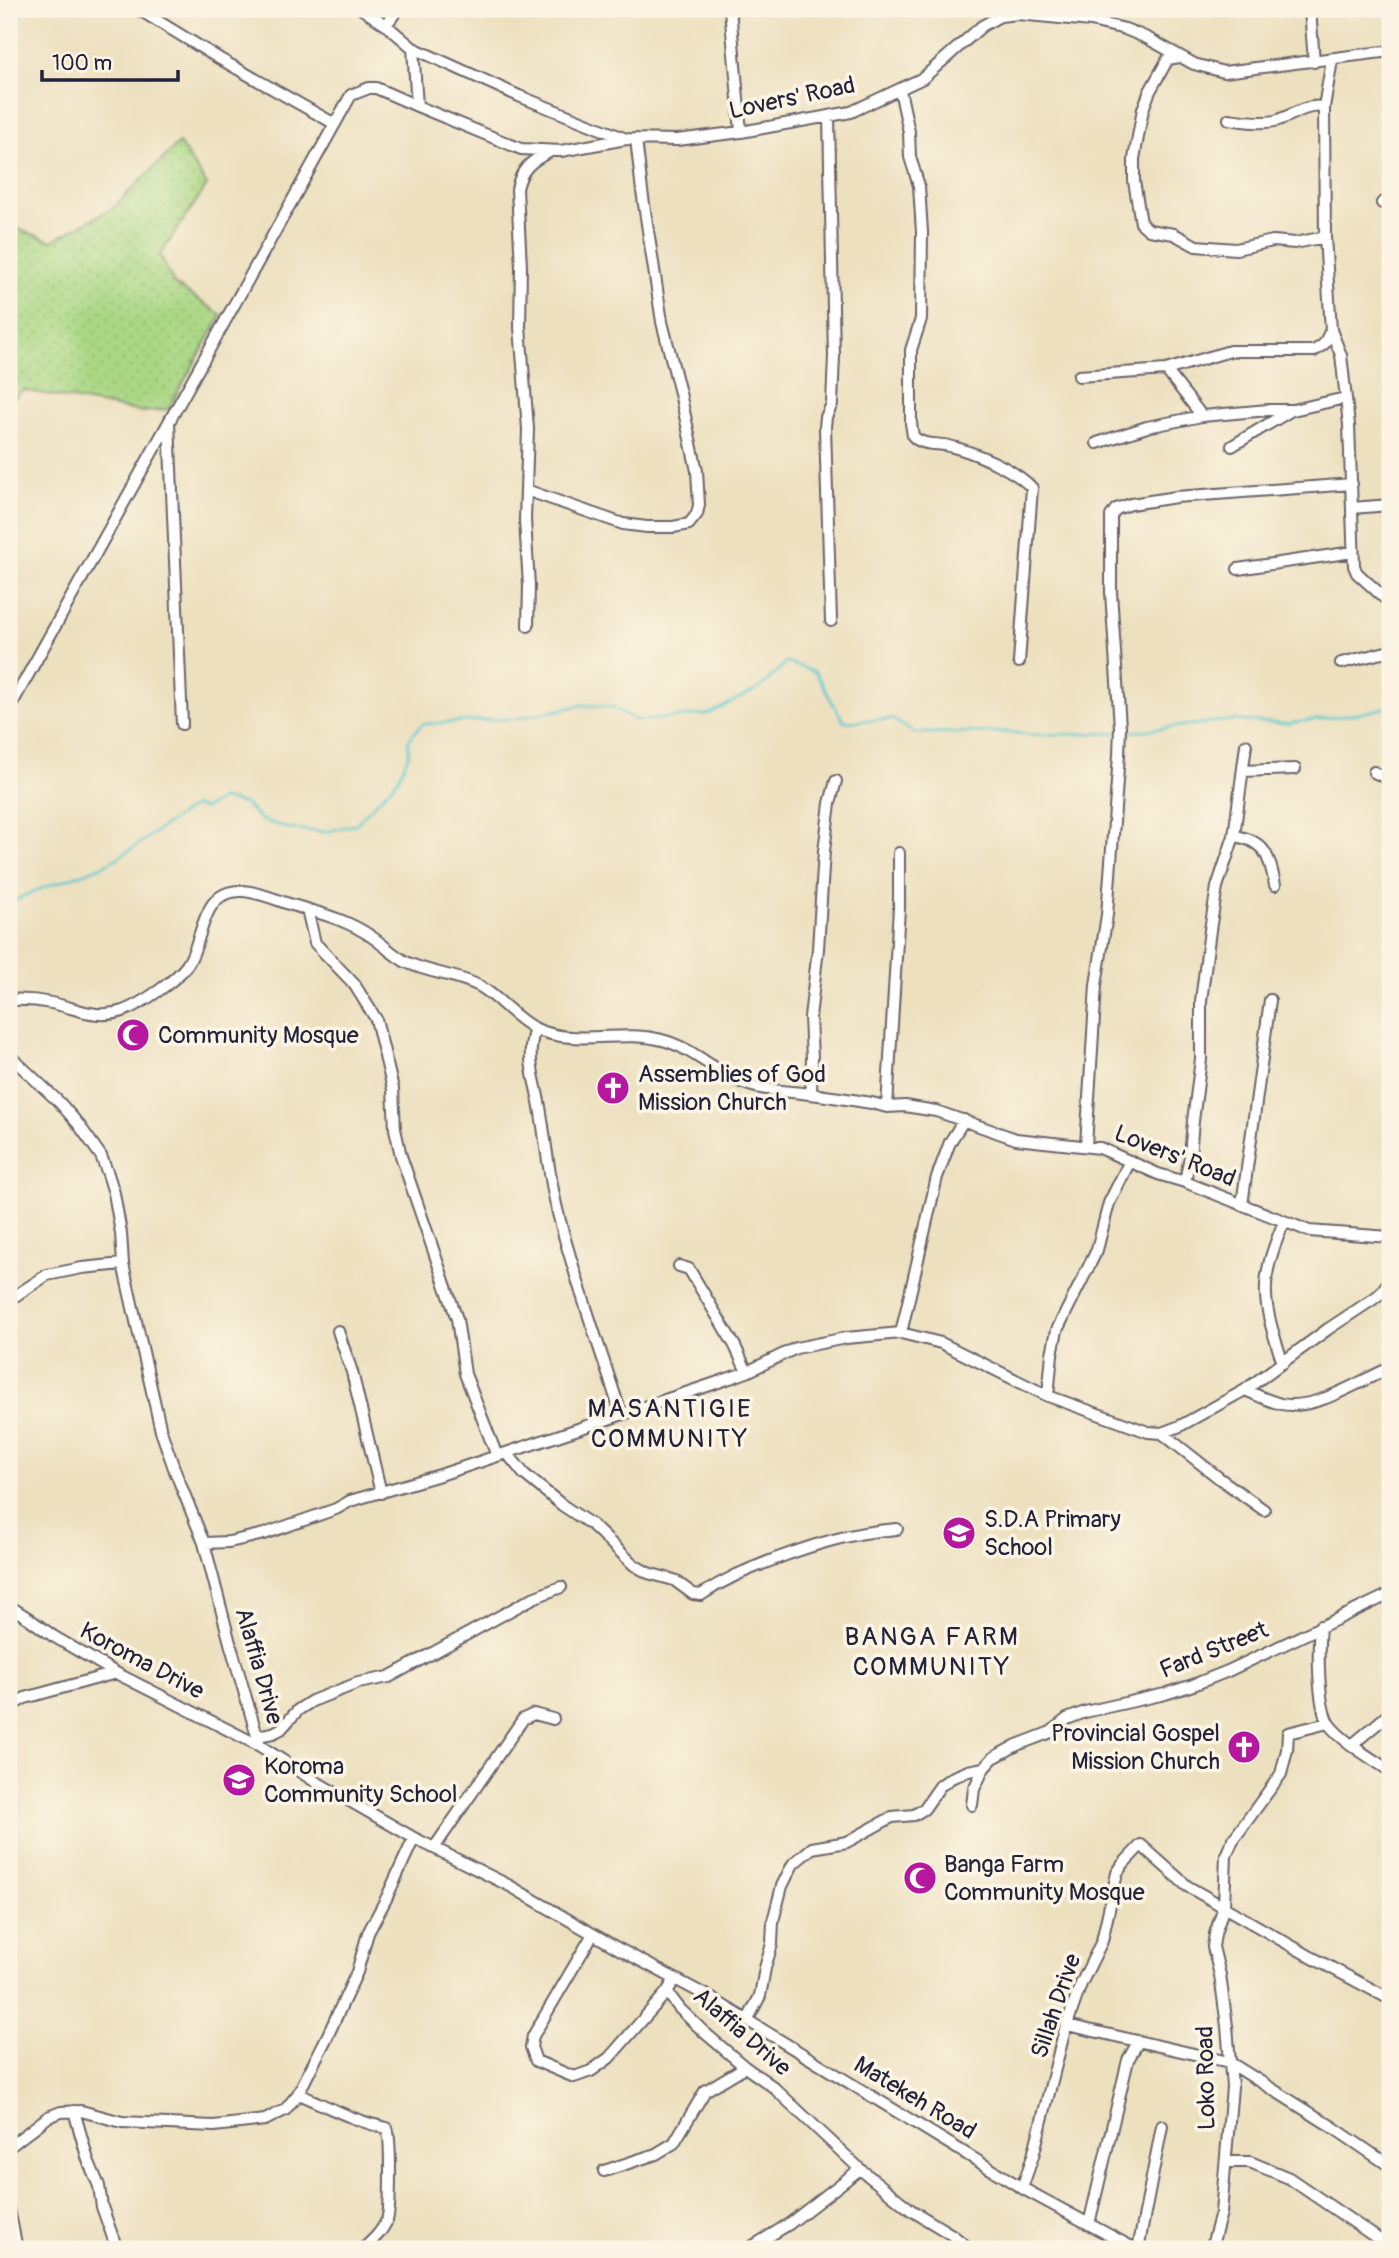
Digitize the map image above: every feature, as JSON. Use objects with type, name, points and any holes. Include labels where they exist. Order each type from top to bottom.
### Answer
[{"type":"street","points":[[138,9],[335,124]]},
{"type":"street","name":"Lovers' Road","points":[[362,9],[413,48],[519,96],[631,139],[677,140],[741,132],[851,112],[923,78],[967,37],[1000,16],[1018,14],[1091,21],[1136,33],[1202,68],[1224,72],[1390,51]]},
{"type":"street","points":[[386,25],[398,9]]},
{"type":"street","points":[[730,9],[741,132]]},
{"type":"street","points":[[1090,9],[1091,21]]},
{"type":"street","points":[[1310,9],[1314,62]]},
{"type":"street","points":[[413,48],[416,106]]},
{"type":"street","points":[[1180,57],[1168,59],[1143,109],[1134,159],[1134,181],[1141,223],[1149,230],[1174,234],[1196,246],[1236,249],[1273,241],[1295,243],[1325,237]]},
{"type":"street","points":[[1332,60],[1324,107],[1325,237],[1331,330],[1340,355],[1349,425],[1354,569],[1390,604]]},
{"type":"street","points":[[9,709],[351,95],[369,88],[383,90],[521,149],[549,152],[631,139],[642,191],[662,322],[697,471],[697,514],[688,524],[673,527],[623,524],[526,490]]},
{"type":"street","points":[[900,90],[909,132],[910,157],[919,186],[922,232],[920,318],[911,350],[913,436],[922,442],[949,446],[991,461],[1024,480],[1032,488],[1019,663]]},
{"type":"street","points":[[1228,119],[1274,121],[1306,108],[1324,107]]},
{"type":"street","points":[[829,116],[834,356],[832,404],[825,427],[831,621]]},
{"type":"street","points":[[528,626],[528,429],[520,327],[521,267],[517,188],[519,177],[528,164],[549,152]]},
{"type":"street","points":[[1079,376],[1166,370],[1230,351],[1314,351],[1324,344],[1331,330]]},
{"type":"street","points":[[1166,370],[1202,416]]},
{"type":"street","points":[[1097,443],[1147,427],[1202,416],[1293,410],[1345,398]]},
{"type":"street","points":[[1232,446],[1293,410]]},
{"type":"street","points":[[169,422],[182,724]]},
{"type":"street","points":[[1086,1146],[1096,985],[1107,915],[1119,755],[1120,727],[1111,592],[1111,516],[1116,509],[1131,504],[1176,497],[1352,484]]},
{"type":"street","points":[[1352,508],[1390,505]]},
{"type":"street","points":[[1238,569],[1353,552]]},
{"type":"street","points":[[1341,663],[1390,652]]},
{"type":"street","points":[[1185,1182],[1201,1059],[1201,1000],[1210,930],[1217,887],[1234,836],[1246,745]]},
{"type":"street","points":[[1243,771],[1294,769]]},
{"type":"street","points":[[1374,772],[1390,780]]},
{"type":"street","points":[[811,1094],[810,1017],[819,937],[824,851],[830,803],[836,781]]},
{"type":"street","points":[[1234,836],[1254,841],[1271,859],[1275,885]]},
{"type":"street","points":[[887,1107],[900,908],[899,853]]},
{"type":"street","name":"Lovers' Road","points":[[9,1000],[53,1003],[95,1015],[122,1011],[156,991],[185,969],[208,911],[227,892],[244,891],[348,923],[406,962],[475,984],[535,1028],[576,1037],[643,1037],[664,1040],[742,1083],[887,1107],[927,1109],[1016,1139],[1100,1148],[1158,1174],[1309,1231],[1390,1237]]},
{"type":"street","points":[[307,909],[315,943],[354,984],[372,1010],[380,1030],[393,1089],[395,1129],[401,1156],[457,1319],[465,1374],[502,1454],[562,1505],[592,1525],[634,1565],[648,1573],[674,1580],[693,1594],[701,1595],[739,1572],[810,1545],[859,1533],[897,1529]]},
{"type":"street","points":[[1242,1205],[1270,1000]]},
{"type":"street","points":[[535,1028],[530,1045],[530,1061],[558,1212],[574,1271],[621,1414]]},
{"type":"street","name":"Alaffia Drive","points":[[9,1055],[60,1103],[101,1156],[114,1193],[123,1264],[161,1431],[204,1542],[258,1741],[313,1780],[414,1838],[510,1886],[675,1979],[667,1992],[680,2009],[745,2067],[798,2109],[860,2169],[911,2210],[953,2235],[970,2249]]},
{"type":"street","points":[[901,1333],[937,1177],[950,1142],[964,1120]]},
{"type":"street","points":[[1048,1396],[1052,1354],[1058,1330],[1097,1250],[1109,1203],[1130,1161]]},
{"type":"street","points":[[1283,1363],[1265,1303],[1266,1276],[1272,1251],[1284,1222]]},
{"type":"street","points":[[9,1300],[47,1275],[123,1264]]},
{"type":"street","points":[[679,1266],[689,1269],[735,1346],[747,1372]]},
{"type":"street","points":[[204,1542],[229,1542],[264,1534],[350,1502],[747,1372],[796,1348],[846,1338],[901,1333],[941,1343],[1048,1396],[1148,1432],[1162,1433],[1245,1390],[1380,1294],[1390,1280]]},
{"type":"street","points":[[338,1331],[352,1373],[381,1493]]},
{"type":"street","points":[[1245,1390],[1283,1405],[1299,1404],[1317,1401],[1390,1368]]},
{"type":"street","points":[[1162,1433],[1264,1510]]},
{"type":"street","points":[[258,1741],[281,1729],[298,1710],[312,1701],[358,1683],[389,1677],[430,1652],[533,1598],[561,1587]]},
{"type":"street","name":"Fard Street","points":[[985,1768],[993,1758],[1051,1732],[1067,1719],[1193,1685],[1390,1594]]},
{"type":"street","name":"Koroma Drive","points":[[9,1606],[53,1636],[117,1673],[258,1741]]},
{"type":"street","points":[[1320,1626],[1318,1659],[1321,1695],[1328,1723],[1352,1745],[1390,1771]]},
{"type":"street","points":[[9,1707],[26,1698],[117,1673]]},
{"type":"street","points":[[1352,1745],[1390,1713]]},
{"type":"street","points":[[433,1848],[523,1718],[534,1714],[553,1719]]},
{"type":"street","name":"Loko Road","points":[[1211,2249],[1221,2213],[1232,2087],[1226,2013],[1213,1947],[1224,1906],[1226,1855],[1233,1840],[1281,1774],[1288,1733],[1328,1723]]},
{"type":"street","points":[[972,1805],[974,1789],[985,1768]]},
{"type":"street","points":[[747,2021],[760,1996],[772,1944],[773,1921],[782,1886],[793,1864],[812,1848],[847,1842],[892,1817],[914,1815],[924,1809],[940,1786],[951,1777],[985,1768]]},
{"type":"street","points":[[9,2147],[48,2118],[61,2112],[81,2111],[122,2122],[214,2126],[265,2120],[285,2110],[298,2094],[357,1972],[368,1933],[414,1838]]},
{"type":"street","name":"Sillah Drive","points":[[1022,2188],[1067,2025],[1081,1984],[1102,1941],[1117,1873],[1123,1864],[1141,1845],[1187,1886],[1224,1906]]},
{"type":"street","points":[[1224,1906],[1390,1999]]},
{"type":"street","points":[[593,1934],[533,2035],[531,2047],[536,2061],[574,2077],[591,2071],[609,2058],[667,1992]]},
{"type":"street","name":"Matekeh Road","points":[[675,1979],[1022,2188],[1136,2249]]},
{"type":"street","points":[[1067,2025],[1229,2062],[1390,2166]]},
{"type":"street","points":[[1089,2224],[1128,2060],[1138,2042]]},
{"type":"street","points":[[604,2171],[656,2154],[674,2143],[705,2091],[745,2067]]},
{"type":"street","points":[[298,2094],[343,2114],[387,2128],[390,2134],[390,2209],[382,2228],[363,2249]]},
{"type":"street","points":[[74,2111],[88,2160],[99,2186],[107,2224],[117,2249]]},
{"type":"street","points":[[1136,2249],[1162,2126]]},
{"type":"street","points":[[1227,2162],[1250,2162],[1289,2178],[1390,2247]]},
{"type":"street","points":[[748,2249],[789,2224],[860,2169]]},
{"type":"street","points":[[9,2208],[17,2249]]},
{"type":"green space","points":[[179,143],[207,185],[160,255],[174,284],[222,315],[168,409],[143,412],[23,390],[9,402],[9,226],[52,241],[113,208]]},
{"type":"waterway","points":[[9,904],[106,864],[195,806],[204,809],[222,799],[245,804],[261,820],[291,829],[326,832],[356,824],[398,779],[409,754],[408,741],[422,724],[519,718],[583,705],[612,707],[637,721],[709,714],[760,688],[787,662],[815,672],[844,722],[892,719],[915,733],[1117,733]]},
{"type":"waterway","points":[[1123,733],[1232,720],[1285,724],[1390,707]]},
{"type":"place","name":"Community Mosque","points":[[133,1035]]},
{"type":"place","name":"Assemblies of God Mission Church","points":[[613,1088]]},
{"type":"place","name":"S.D.A Primary School","points":[[959,1533]]},
{"type":"place","name":"Provincial Gospel Mission Church","points":[[1244,1747]]},
{"type":"place","name":"Koroma Community School","points":[[239,1780]]},
{"type":"place","name":"Banga Farm Community Mosque","points":[[920,1878]]},
{"type":"district","name":"MASANTIGIE COMMUNITY","points":[[670,1424]]},
{"type":"district","name":"BANGA FARM COMMUNITY","points":[[932,1652]]}]
